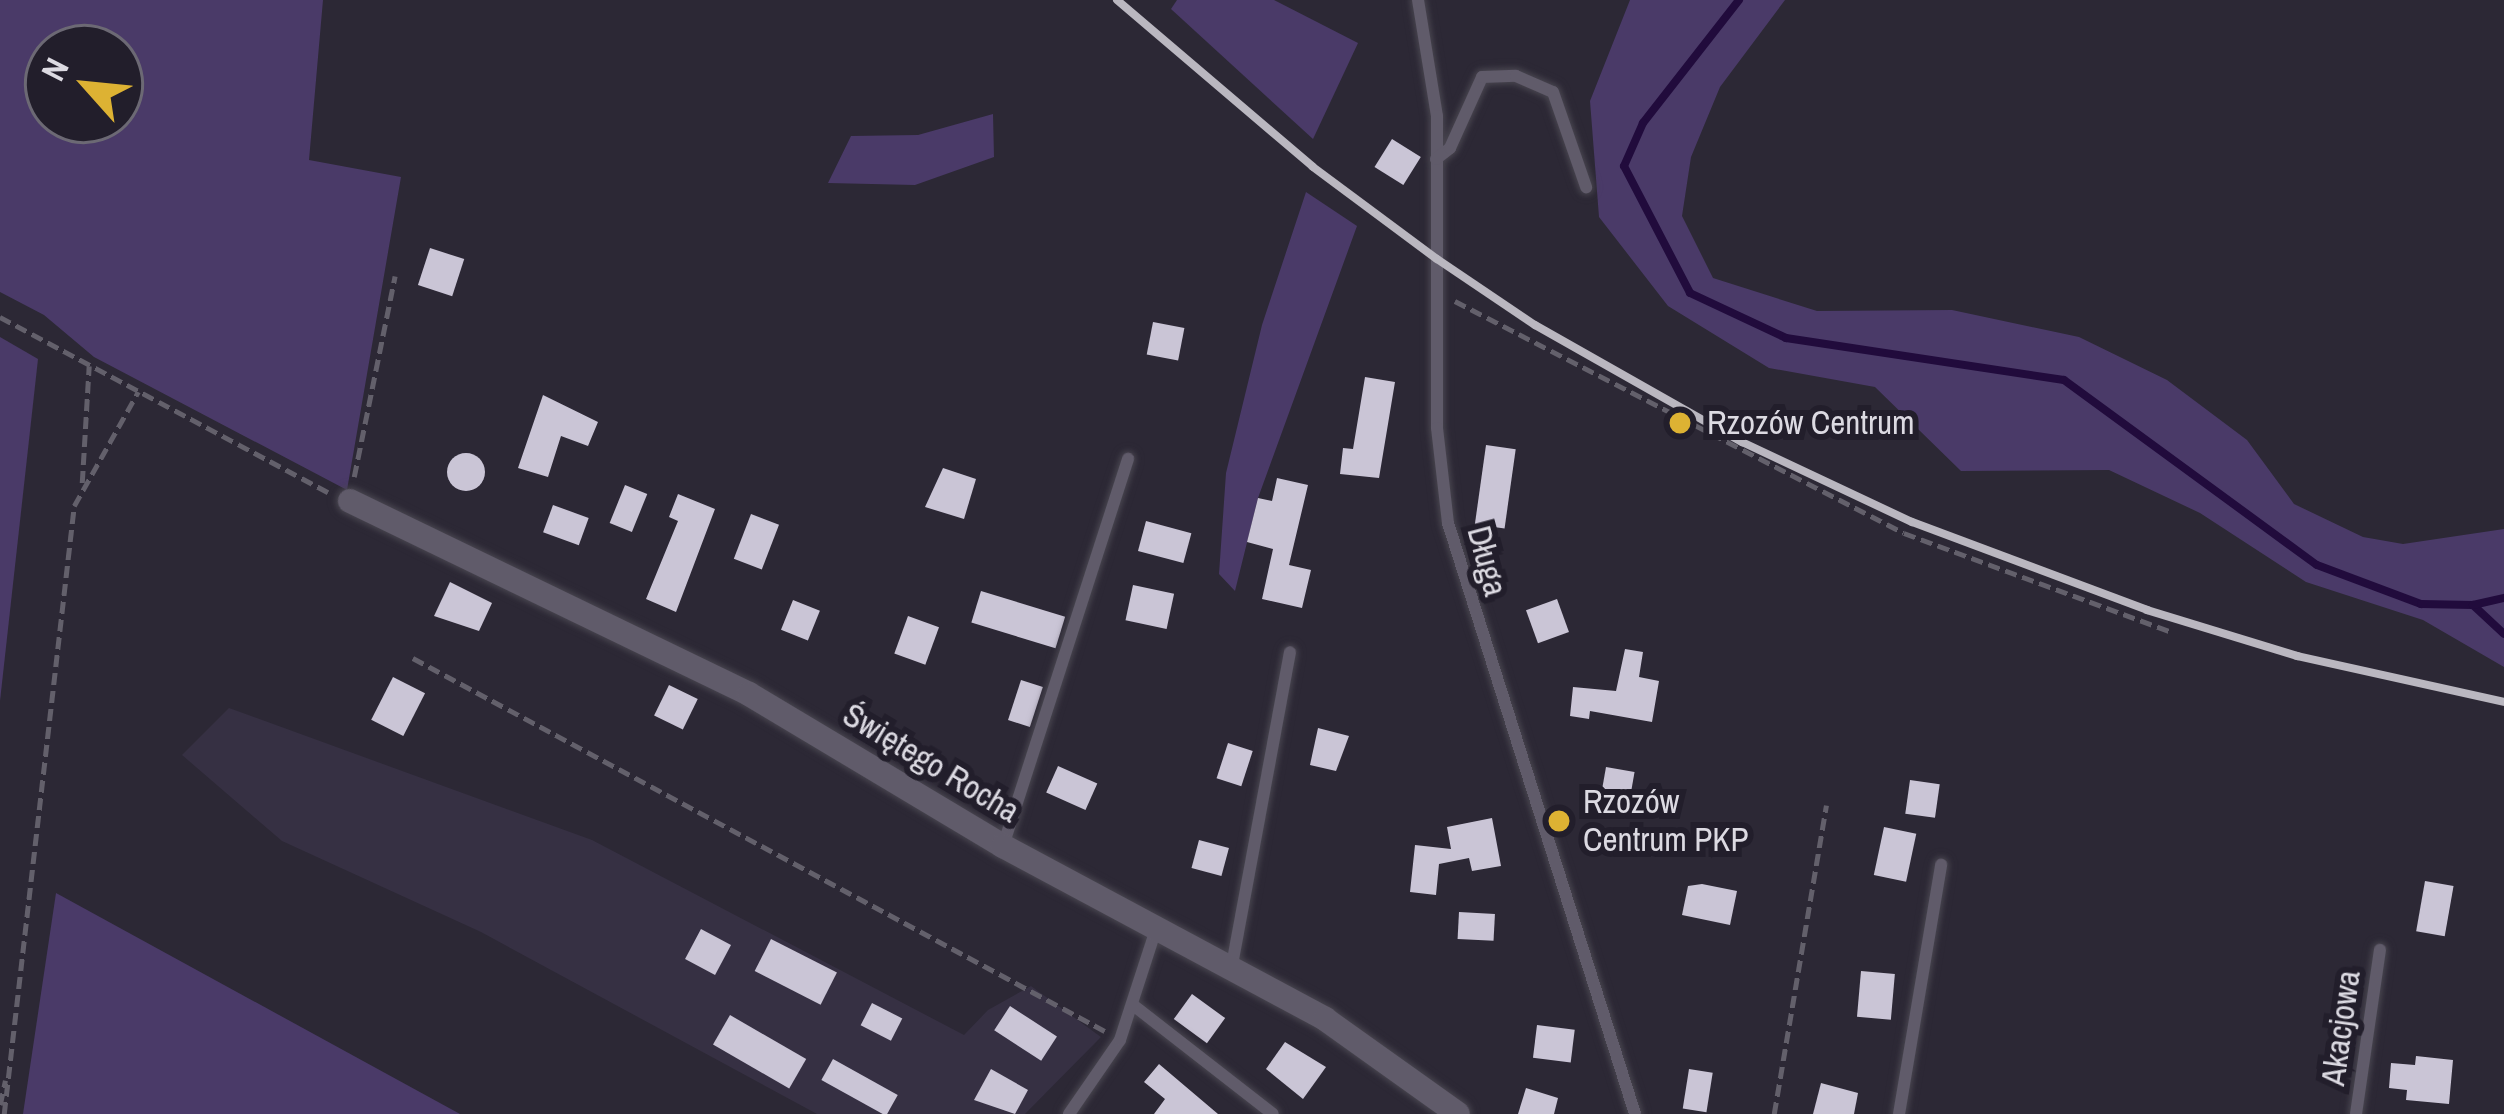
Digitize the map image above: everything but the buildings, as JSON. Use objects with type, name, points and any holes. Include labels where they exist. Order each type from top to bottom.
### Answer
[{"type":"street","name":"Świętego Rocha","points":[[350,501],[749,694],[1003,846],[1232,965],[1342,1030],[1458,1114]]},
{"type":"lane","name":"Długa","points":[[1418,0],[1436,159],[1437,428],[1458,565],[1635,1114]]},
{"type":"lane","points":[[1436,159],[1450,148],[1482,77],[1516,76],[1553,92],[1586,187]]},
{"type":"lane","points":[[1003,846],[1128,459]]},
{"type":"lane","points":[[1232,965],[1290,652]]},
{"type":"lane","points":[[1899,1114],[1941,865]]},
{"type":"lane","points":[[1075,1112],[1120,1040],[1156,929]]},
{"type":"lane","name":"Akacjowa","points":[[2356,1114],[2380,950]]},
{"type":"lane","points":[[1132,1005],[1273,1114]]},
{"type":"path","points":[[0,317],[350,501],[395,276]]},
{"type":"path","points":[[1437,299],[1464,302],[1672,419],[1904,533],[2172,632]]},
{"type":"path","points":[[82,489],[88,366]]},
{"type":"path","points":[[4,1114],[74,506],[138,392]]},
{"type":"path","points":[[413,658],[1120,1040]]},
{"type":"path","points":[[1774,1114],[1826,805]]},
{"type":"path","points":[[0,1105],[10,1058]]},
{"type":"shaded area","points":[[0,0],[323,0],[309,160],[401,177],[347,490],[94,357],[44,315],[0,292]]},
{"type":"shaded area","points":[[1177,0],[1274,0],[1358,43],[1313,139],[1171,9]]},
{"type":"shaded area","points":[[1630,0],[1785,0],[1720,87],[1691,157],[1682,216],[1713,278],[1817,311],[1952,310],[2079,337],[2167,380],[2247,440],[2294,504],[2363,537],[2403,544],[2504,529],[2504,667],[2423,620],[2306,582],[2200,513],[2109,470],[1961,471],[1875,387],[1769,368],[1668,306],[1599,217],[1590,101]]},
{"type":"shaded area","points":[[993,114],[994,157],[915,185],[828,183],[851,136],[918,135]]},
{"type":"shaded area","points":[[1306,192],[1357,226],[1258,498],[1235,591],[1219,574],[1226,473],[1262,325]]},
{"type":"shaded area","points":[[0,337],[38,359],[0,701]]},
{"type":"shaded area","points":[[229,708],[592,840],[964,1035],[988,1010],[1031,986],[1101,1037],[1025,1114],[817,1114],[481,932],[282,841],[182,755]]},
{"type":"shaded area","points":[[56,893],[460,1114],[23,1114]]},
{"type":"waterway","points":[[1739,0],[1643,123],[1624,166],[1690,293],[1786,338],[2064,380],[2317,565],[2421,604],[2473,605],[2504,634]]},
{"type":"waterway","points":[[2473,605],[2504,598]]},
{"type":"railway","points":[[1117,0],[1313,167],[1437,259],[1535,325],[1742,442],[1912,522],[2147,610],[2297,656],[2504,702]]},
{"type":"place","name":"Rzozów Centrum","points":[[1680,423]]},
{"type":"place","name":"Rzozów Centrum PKP","points":[[1559,821]]}]
